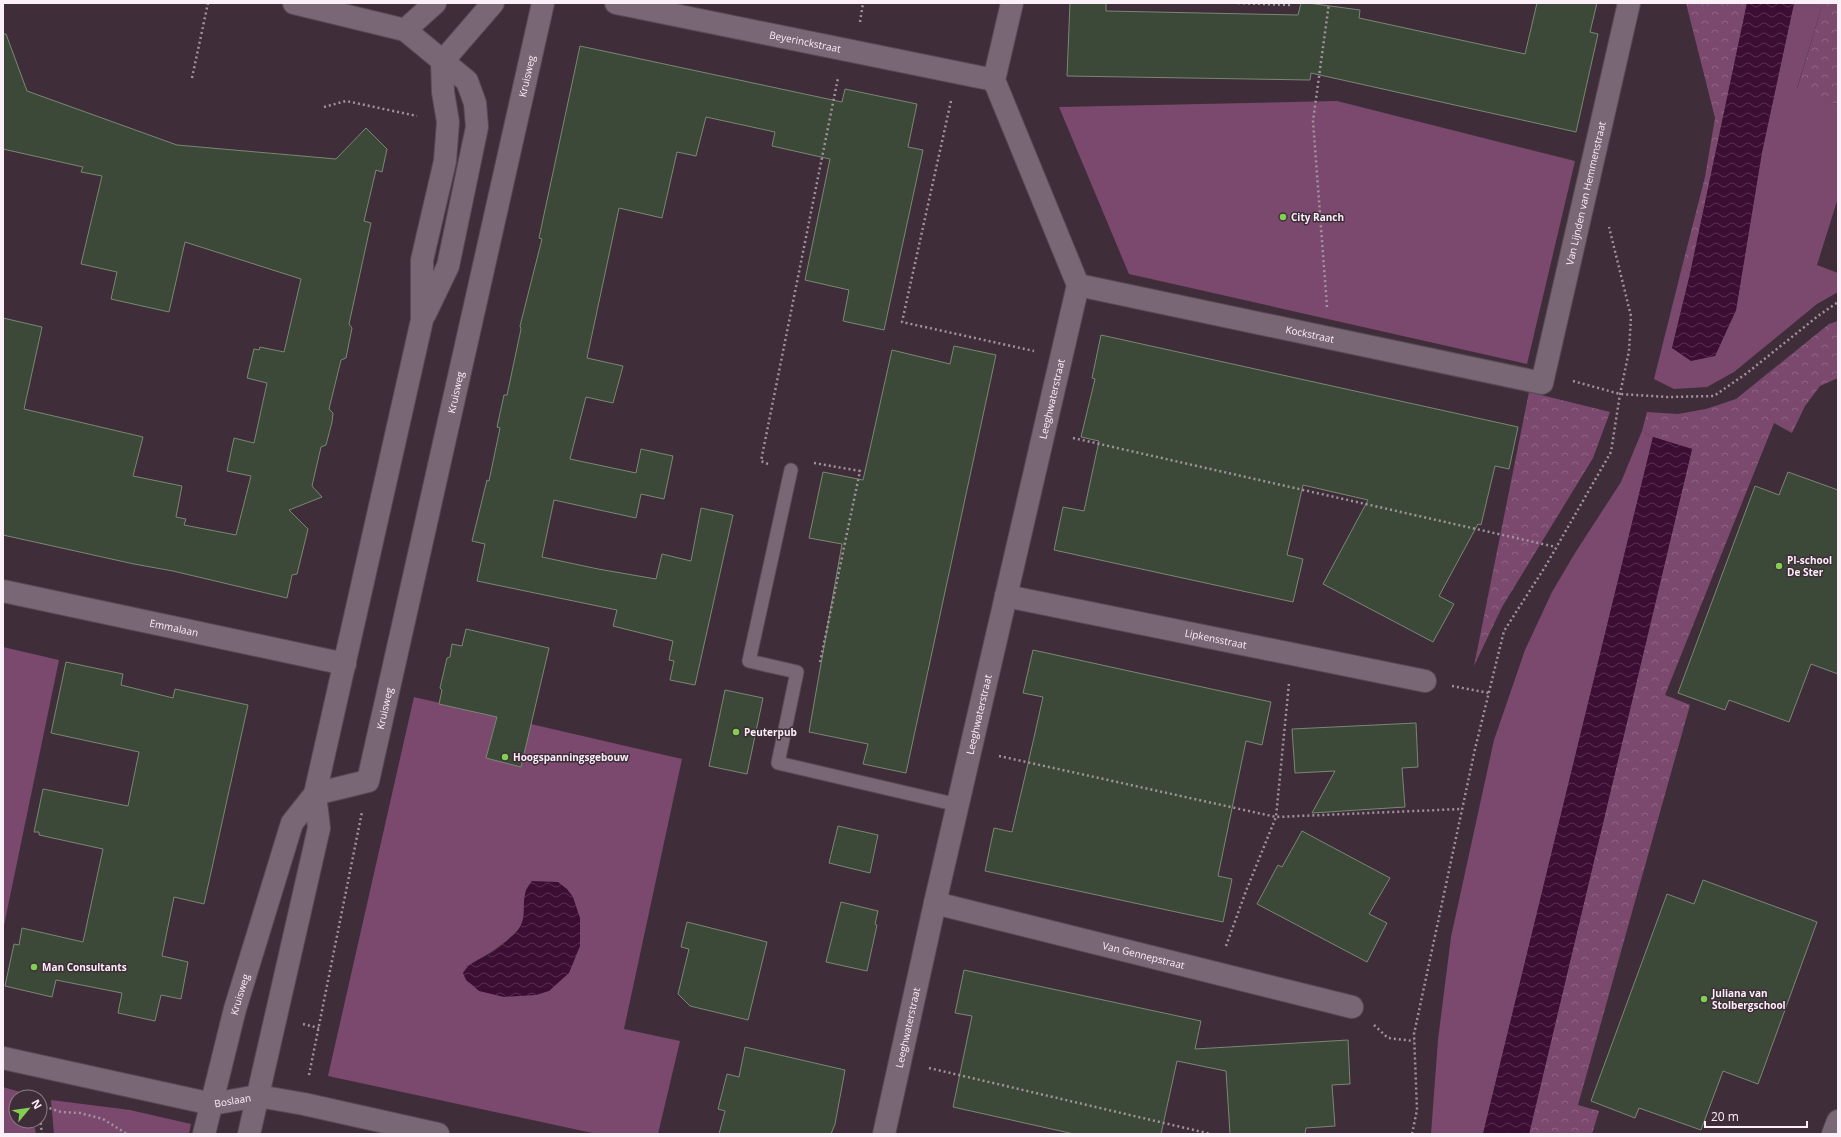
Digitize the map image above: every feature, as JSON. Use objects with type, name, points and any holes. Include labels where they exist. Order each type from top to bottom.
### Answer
[{"type":"street","points":[[294,3],[405,30],[425,45],[442,62],[493,3]]},
{"type":"street","points":[[405,30],[435,3]]},
{"type":"street","name":"Kruisweg","points":[[368,782],[543,3]]},
{"type":"street","name":"Beyerinckstraat","points":[[616,3],[957,74],[994,80]]},
{"type":"street","points":[[1012,3],[994,80],[1078,285]]},
{"type":"street","name":"Van Lijnden van Hemmenstraat","points":[[1542,383],[1629,3]]},
{"type":"street","name":"Kruisweg","points":[[250,1134],[319,828],[315,794],[422,320],[422,260],[444,161],[448,122],[443,92],[442,62]]},
{"type":"street","name":"Kruisweg","points":[[422,320],[448,266],[477,126],[475,103],[467,82],[442,62]]},
{"type":"street","name":"Kockstraat","points":[[1078,285],[1542,383]]},
{"type":"street","name":"Leeghwaterstraat","points":[[884,1134],[935,903],[1078,285]]},
{"type":"street","name":"Emmalaan","points":[[3,591],[345,664]]},
{"type":"street","name":"Lipkensstraat","points":[[1006,596],[1426,682]]},
{"type":"street","points":[[315,794],[368,782]]},
{"type":"street","name":"Kruisweg","points":[[204,1134],[235,1008],[292,823],[315,794]]},
{"type":"street","name":"Van Gennepstraat","points":[[935,903],[1352,1007]]},
{"type":"street","name":"Boslaan","points":[[3,1058],[212,1104],[258,1096],[304,1104],[438,1134]]},
{"type":"street","points":[[1833,1134],[1838,1121]]},
{"type":"lane","points":[[791,470],[749,661],[797,672],[778,763],[958,805]]},
{"type":"path","points":[[192,78],[208,3]]},
{"type":"path","points":[[1238,3],[1290,5],[1291,3]]},
{"type":"path","points":[[1328,3],[1313,121],[1329,338]]},
{"type":"path","points":[[797,672],[817,676],[860,471],[793,460],[791,470],[761,461],[844,50]]},
{"type":"path","points":[[957,74],[902,322],[1061,357]]},
{"type":"path","points":[[324,107],[346,101],[448,122]]},
{"type":"path","points":[[1412,1134],[1417,1110],[1414,1034],[1461,810],[1504,631],[1556,547],[1611,452],[1620,394],[1629,351],[1631,316],[1608,220]]},
{"type":"path","points":[[1542,383],[1557,377],[1620,394],[1668,397],[1714,396],[1747,373],[1818,316],[1838,302]]},
{"type":"path","points":[[1044,432],[1556,547]]},
{"type":"path","points":[[1216,973],[1246,891],[1276,817],[1291,654]]},
{"type":"path","points":[[1426,682],[1489,693]]},
{"type":"path","points":[[970,750],[1276,817],[1461,810]]},
{"type":"path","points":[[304,1104],[368,782]]},
{"type":"path","points":[[1352,1007],[1388,1038],[1414,1042]]},
{"type":"path","points":[[899,1061],[1211,1134]]},
{"type":"path","points":[[48,1108],[62,1112],[80,1113],[103,1119],[127,1134]]},
{"type":"green space","points":[[1686,3],[1747,3],[1690,274],[1683,263],[1705,177],[1715,118]]},
{"type":"green space","points":[[1794,3],[1823,3],[1797,88],[1838,105],[1838,198],[1817,265],[1838,273],[1838,292],[1817,304],[1734,372],[1707,387],[1674,389],[1654,379],[1683,263],[1690,274],[1672,348],[1715,356],[1736,310],[1762,152]]},
{"type":"green space","points":[[1823,3],[1838,3],[1838,105],[1797,89]]},
{"type":"green space","points":[[1337,101],[1575,161],[1527,364],[1129,274],[1059,107]]},
{"type":"green space","points":[[1838,321],[1838,378],[1820,386],[1805,406],[1792,433],[1774,423],[1665,695],[1690,705],[1578,1105],[1599,1111],[1592,1134],[1529,1134],[1692,449],[1653,437],[1642,431],[1647,412],[1678,414],[1706,409],[1736,399],[1829,324]]},
{"type":"green space","points":[[1529,392],[1610,412],[1593,458],[1502,607],[1474,666]]},
{"type":"green space","points":[[1642,431],[1653,437],[1483,1134],[1431,1134],[1438,1040],[1451,937],[1494,740],[1525,650],[1552,592],[1575,553],[1621,482]]},
{"type":"green space","points":[[3,647],[59,660],[3,930]]},
{"type":"green space","points":[[414,697],[682,759],[624,1029],[680,1041],[658,1134],[597,1134],[328,1076]],"holes":[[[526,889],[580,918],[580,946],[466,967],[506,942],[518,929],[522,923],[524,915]]]},
{"type":"green space","points":[[3,1087],[10,1089],[8,1089],[8,1129],[35,1129],[36,1134],[3,1134]]},
{"type":"green space","points":[[51,1100],[130,1110],[191,1124],[189,1134],[54,1134]]},
{"type":"water","points":[[1747,3],[1794,3],[1762,152],[1736,310],[1715,356],[1691,361],[1672,348],[1690,274]]},
{"type":"water","points":[[1653,437],[1692,449],[1529,1134],[1483,1134]]},
{"type":"water","points":[[532,881],[558,882],[567,889],[573,897],[580,918],[580,946],[569,973],[549,991],[536,995],[504,997],[479,991],[466,980],[463,973],[472,963],[499,948],[518,930],[523,918],[525,894]]},
{"type":"building","points":[[1070,3],[1106,3],[1106,11],[1298,15],[1301,3],[1308,3],[1360,10],[1359,18],[1525,54],[1537,3],[1597,3],[1590,32],[1598,34],[1576,132],[1311,73],[1310,80],[1067,76]]},
{"type":"building","points":[[3,34],[6,34],[27,91],[177,145],[336,159],[366,128],[387,149],[382,172],[376,170],[364,221],[371,223],[349,324],[352,328],[346,358],[341,360],[329,409],[333,413],[332,422],[326,445],[321,447],[312,486],[322,497],[289,510],[308,529],[297,574],[292,575],[287,598],[173,571],[134,564],[3,535],[3,318],[42,327],[24,409],[143,437],[133,476],[182,486],[176,517],[186,519],[184,525],[236,535],[251,476],[227,471],[234,438],[254,443],[267,383],[247,378],[254,349],[259,350],[260,347],[284,352],[301,279],[185,242],[169,312],[111,299],[117,272],[81,264],[102,176],[81,172],[83,167],[3,149]]},
{"type":"building","points":[[580,46],[842,102],[845,89],[917,104],[908,147],[923,150],[884,330],[843,321],[849,290],[805,280],[830,159],[772,146],[775,132],[706,117],[696,156],[677,152],[662,218],[619,208],[587,358],[623,366],[613,403],[586,397],[570,459],[636,473],[641,449],[673,456],[664,499],[641,494],[636,518],[554,500],[542,557],[656,579],[662,554],[691,561],[701,508],[733,515],[695,685],[670,680],[674,661],[669,660],[673,641],[613,626],[617,610],[477,581],[485,544],[472,541],[487,480],[489,481],[500,428],[497,427],[504,395],[507,395],[521,329],[520,326],[542,239],[539,238]]},
{"type":"building","points":[[1101,335],[1518,427],[1509,469],[1495,466],[1481,525],[1478,524],[1439,596],[1454,604],[1433,642],[1323,584],[1368,500],[1303,485],[1287,555],[1303,559],[1293,602],[1054,550],[1063,507],[1084,511],[1099,441],[1081,437],[1095,379],[1092,378]]},
{"type":"building","points":[[954,346],[996,355],[906,773],[863,764],[868,744],[809,732],[842,544],[809,538],[823,472],[863,480],[892,350],[950,364]]},
{"type":"building","name":"PI-school De Ster","points":[[1788,472],[1838,490],[1838,674],[1811,664],[1789,722],[1729,700],[1725,710],[1678,693],[1755,486],[1779,495]]},
{"type":"building","points":[[466,629],[549,648],[521,767],[486,758],[497,717],[439,704],[442,690],[440,688],[447,658],[450,657],[452,644],[462,646]]},
{"type":"building","points":[[1033,650],[1271,702],[1262,745],[1246,741],[1218,876],[1232,879],[1223,922],[985,871],[994,828],[1012,832],[1043,697],[1023,693]]},
{"type":"building","points":[[66,662],[123,674],[121,685],[173,698],[175,689],[248,705],[204,904],[174,897],[162,956],[188,962],[181,999],[161,995],[155,1021],[118,1013],[122,993],[56,980],[52,997],[5,986],[14,944],[19,945],[22,928],[83,942],[103,849],[39,835],[39,832],[34,832],[43,789],[128,806],[139,752],[51,733]]},
{"type":"building","name":"Peuterpub","points":[[725,690],[763,698],[747,774],[709,766]]},
{"type":"building","points":[[1416,723],[1418,767],[1402,768],[1405,807],[1312,813],[1335,771],[1295,773],[1292,729]]},
{"type":"building","points":[[838,826],[878,835],[870,873],[829,863]]},
{"type":"building","points":[[1302,831],[1390,878],[1369,914],[1387,923],[1367,962],[1257,904],[1278,865],[1282,867]]},
{"type":"building","points":[[1703,880],[1817,922],[1758,1084],[1723,1071],[1701,1130],[1639,1108],[1635,1118],[1591,1101],[1667,894],[1694,904]]},
{"type":"building","points":[[841,902],[878,911],[875,924],[877,925],[867,971],[826,962]]},
{"type":"building","points":[[687,922],[767,942],[748,1020],[690,1006],[678,994],[689,949],[681,947]]},
{"type":"building","points":[[964,970],[1201,1021],[1195,1049],[1348,1040],[1350,1084],[1332,1085],[1335,1126],[1306,1128],[1305,1134],[1230,1134],[1226,1071],[1177,1061],[1161,1134],[1074,1134],[953,1107],[972,1016],[955,1013]]},
{"type":"building","points":[[745,1047],[845,1070],[835,1124],[831,1134],[719,1134],[725,1111],[718,1109],[727,1074],[739,1077]]},
{"type":"place","name":"City Ranch","points":[[1283,217]]},
{"type":"place","name":"PI-school De Ster","points":[[1779,566]]},
{"type":"place","name":"Peuterpub","points":[[736,732]]},
{"type":"place","name":"Hoogspanningsgebouw","points":[[505,757]]},
{"type":"place","name":"Man Consultants","points":[[34,967]]},
{"type":"place","name":"Juliana van Stolbergschool","points":[[1704,999]]}]
